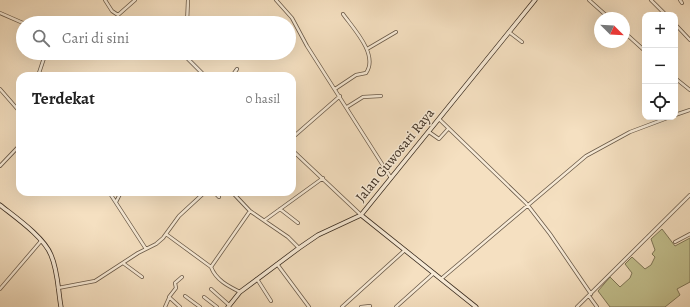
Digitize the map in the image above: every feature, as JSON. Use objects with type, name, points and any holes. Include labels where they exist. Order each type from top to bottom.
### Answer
[{"type":"street","points":[[105,0],[112,11],[118,15],[135,0]]},
{"type":"street","points":[[187,16],[188,0]]},
{"type":"street","points":[[276,0],[290,16]]},
{"type":"street","name":"Jalan Guwosari Raya","points":[[228,306],[240,292],[299,248],[318,236],[361,214],[392,178],[535,0]]},
{"type":"street","points":[[589,0],[602,12]]},
{"type":"street","points":[[652,0],[663,12]]},
{"type":"street","points":[[0,13],[16,20]]},
{"type":"street","points":[[335,89],[356,75],[368,71],[369,60],[367,49],[363,40],[343,14]]},
{"type":"street","points":[[296,25],[392,178]]},
{"type":"street","points":[[678,27],[690,40]]},
{"type":"street","points":[[367,49],[396,32]]},
{"type":"street","points":[[509,32],[522,42]]},
{"type":"street","points":[[630,37],[642,48]]},
{"type":"street","points":[[40,72],[44,60]]},
{"type":"street","points":[[189,60],[201,72]]},
{"type":"street","points":[[678,80],[690,90]]},
{"type":"street","points":[[0,89],[16,107]]},
{"type":"street","points":[[296,134],[340,96]]},
{"type":"street","points":[[347,108],[362,98],[381,96]]},
{"type":"street","points":[[678,114],[690,110]]},
{"type":"street","points":[[439,119],[528,206],[550,234],[597,307]]},
{"type":"street","points":[[441,279],[588,155],[630,132],[662,120]]},
{"type":"street","points":[[429,132],[439,139],[448,129]]},
{"type":"street","points":[[0,166],[16,149]]},
{"type":"street","points":[[296,154],[361,214],[476,307]]},
{"type":"street","points":[[265,220],[323,178]]},
{"type":"street","points":[[577,307],[690,195]]},
{"type":"street","points":[[112,196],[146,249]]},
{"type":"street","points":[[116,202],[119,196]]},
{"type":"street","points":[[58,288],[95,281],[156,244],[166,234],[179,216],[200,196]]},
{"type":"street","points":[[236,196],[250,212],[265,220],[288,237],[299,248]]},
{"type":"street","points":[[0,205],[41,241],[51,254],[61,307]]},
{"type":"street","points":[[280,209],[298,223]]},
{"type":"street","points":[[211,267],[250,212]]},
{"type":"street","points":[[166,234],[211,267],[216,277],[240,292]]},
{"type":"street","points":[[676,242],[690,234]]},
{"type":"street","points":[[0,289],[41,241]]},
{"type":"street","points":[[342,307],[405,250]]},
{"type":"street","points":[[123,263],[142,277]]},
{"type":"street","points":[[277,264],[309,307]]},
{"type":"street","points":[[396,307],[434,273]]},
{"type":"street","points":[[165,307],[176,288],[175,283],[182,278]]},
{"type":"street","points":[[257,279],[271,301]]},
{"type":"street","points":[[211,289],[228,306]]},
{"type":"street","points":[[185,296],[200,307]]},
{"type":"street","points":[[204,297],[217,307]]},
{"type":"street","points":[[169,298],[180,307]]},
{"type":"street","points":[[361,307],[370,306]]},
{"type":"shaded area","points":[[662,229],[675,246],[690,238],[690,282],[677,289],[680,295],[665,307],[610,307],[598,291],[610,277],[620,287],[630,278],[632,273],[625,264],[632,257],[645,269],[651,265],[655,257],[652,254],[655,250],[651,239]]}]
